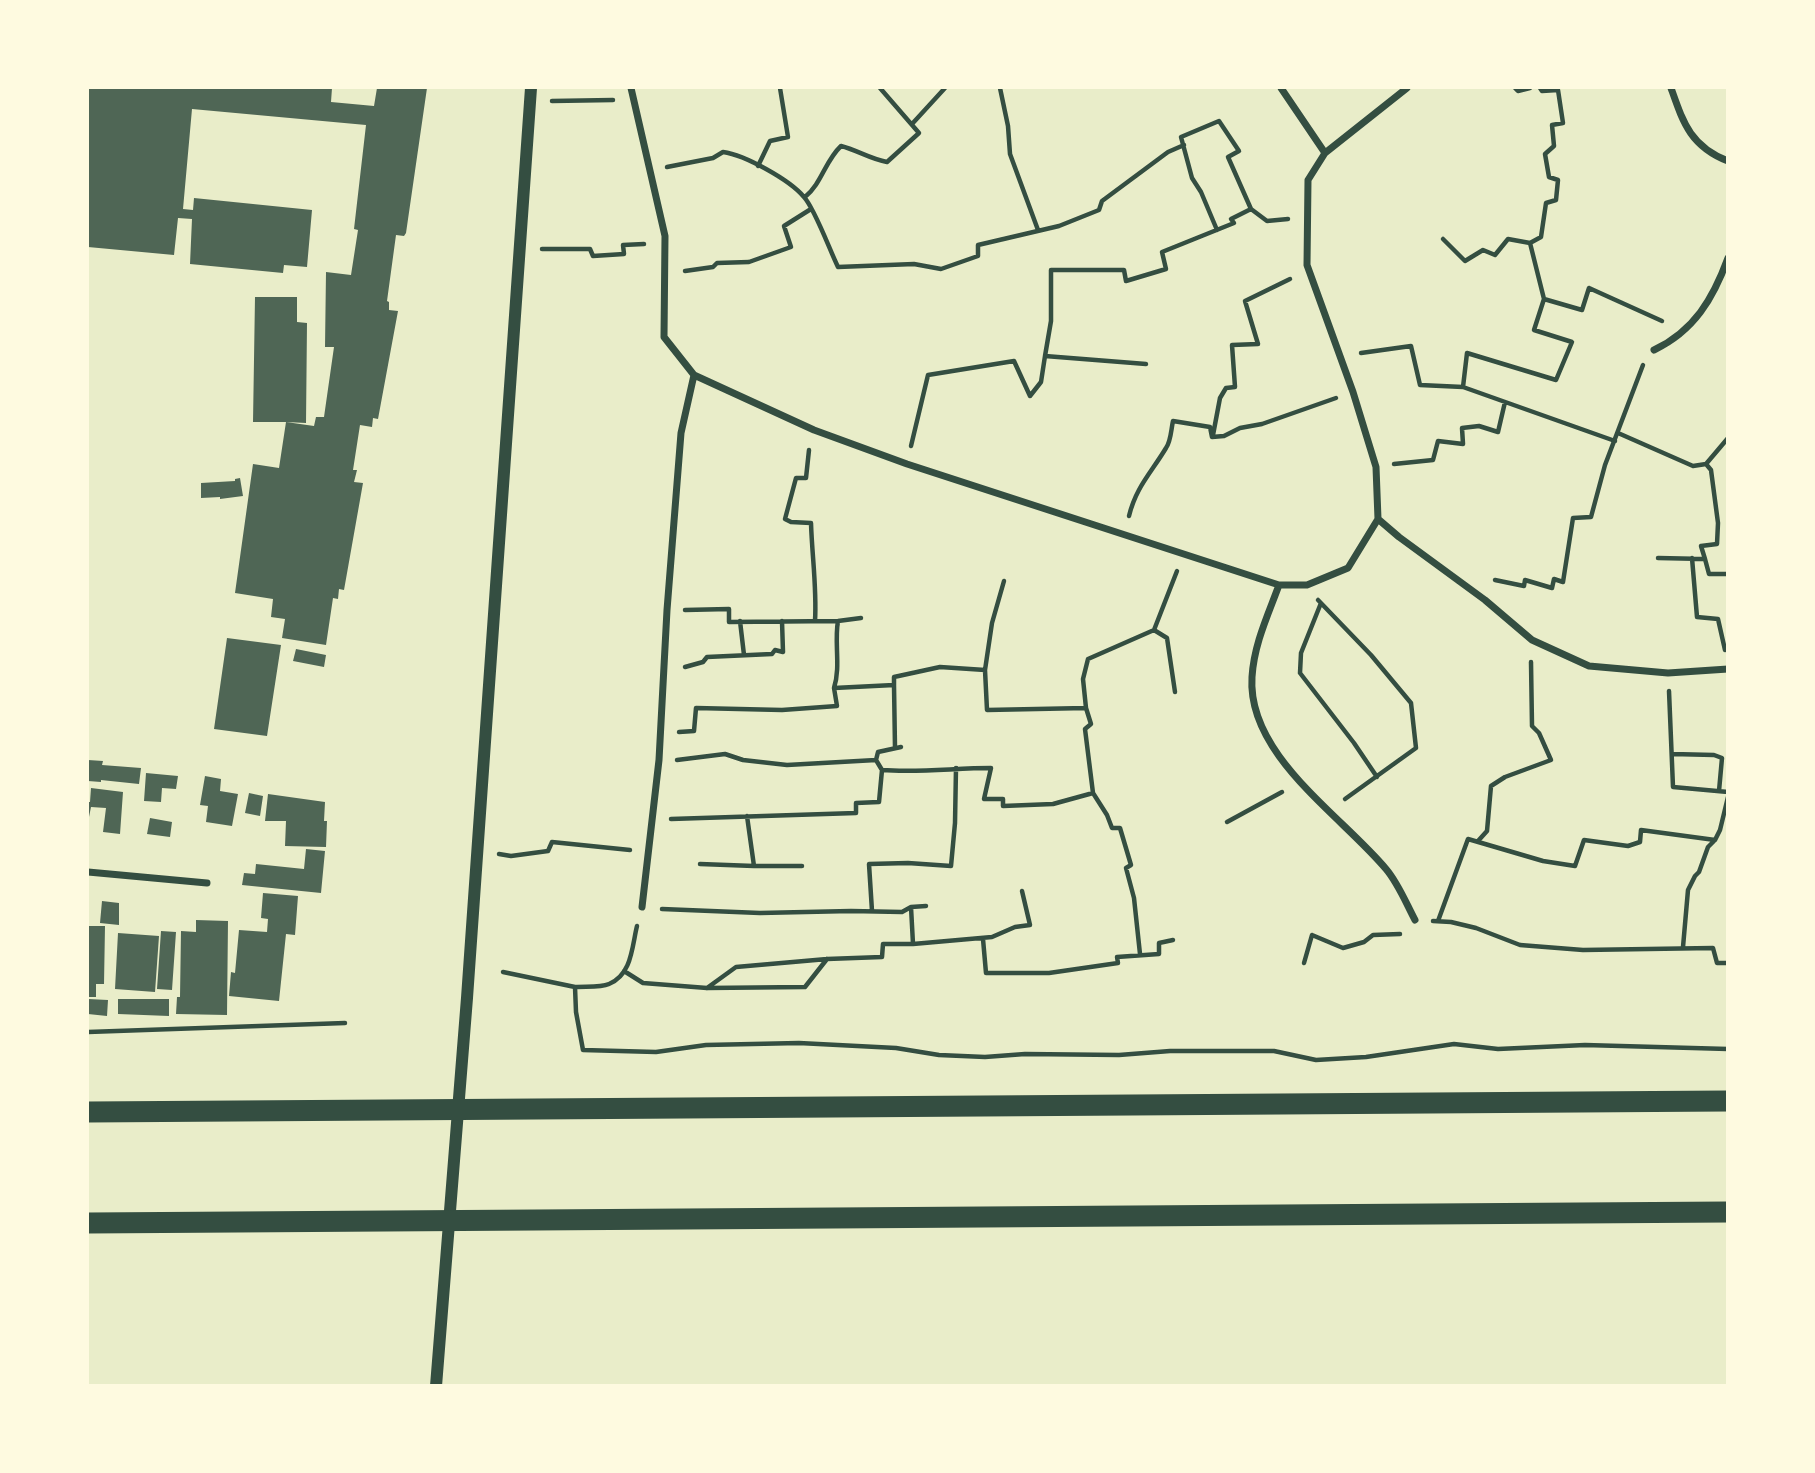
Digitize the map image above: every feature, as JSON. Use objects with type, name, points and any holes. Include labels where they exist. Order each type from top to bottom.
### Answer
[{"type":"highway","points":[[88,1112],[1727,1101]]},
{"type":"highway","points":[[88,1223],[1727,1212]]},
{"type":"street","points":[[631,88],[665,236],[664,337],[694,375],[814,430],[907,464],[1279,584],[1307,585],[1348,568],[1378,519],[1376,467],[1353,392],[1307,265],[1308,180],[1325,153],[1407,88]]},
{"type":"street","points":[[1281,88],[1325,153]]},
{"type":"street","points":[[1671,88],[1682,121],[1694,139],[1713,155],[1727,160]]},
{"type":"street","points":[[436,1385],[467,998],[531,94]]},
{"type":"street","points":[[1654,350],[1671,342],[1697,319],[1713,294],[1727,258]]},
{"type":"street","points":[[642,907],[659,760],[663,667],[681,433],[694,375]]},
{"type":"street","points":[[1378,519],[1485,600],[1531,640],[1589,666],[1668,673],[1727,668]]},
{"type":"street","points":[[1279,584],[1256,647],[1252,678],[1254,703],[1263,730],[1301,781],[1389,872],[1415,920]]},
{"type":"street","points":[[88,872],[207,883]]},
{"type":"path","points":[[758,166],[770,141],[788,137],[780,88]]},
{"type":"path","points":[[805,197],[815,189],[834,153],[841,146],[887,162],[919,133],[880,88]]},
{"type":"path","points":[[912,124],[945,88]]},
{"type":"path","points":[[1000,88],[1008,126],[1010,154],[1038,230]]},
{"type":"path","points":[[1516,88],[1518,92],[1530,88]]},
{"type":"path","points":[[1443,239],[1465,261],[1483,250],[1495,255],[1508,239],[1530,243],[1541,236],[1546,204],[1556,201],[1558,180],[1549,177],[1545,154],[1554,146],[1552,125],[1563,123],[1558,90],[1542,91],[1540,88]]},
{"type":"path","points":[[531,94],[633,100]]},
{"type":"path","points":[[1217,230],[1192,178],[1181,137],[1219,121],[1239,151],[1228,157],[1251,209],[1266,221],[1307,217]]},
{"type":"path","points":[[649,171],[713,158],[723,152],[733,153],[773,173],[805,197],[838,267],[914,264],[941,268],[978,256],[978,245],[1059,226],[1099,210],[1102,201],[1168,152],[1184,145]]},
{"type":"path","points":[[663,272],[713,267],[726,261],[750,262],[791,247],[784,226],[811,209]]},
{"type":"path","points":[[907,464],[928,375],[1014,360],[1030,396],[1041,382],[1051,321],[1051,270],[1124,271],[1126,281],[1166,269],[1162,252],[1234,223],[1231,219],[1251,209]]},
{"type":"path","points":[[520,248],[590,249],[593,256],[624,254],[624,245],[644,244],[665,236]]},
{"type":"path","points":[[1462,387],[1467,353],[1556,380],[1572,342],[1534,330],[1544,299],[1530,243]]},
{"type":"path","points":[[1212,437],[1220,398],[1226,388],[1235,387],[1232,345],[1258,344],[1245,301],[1290,279],[1307,265]]},
{"type":"path","points":[[1544,299],[1582,310],[1590,288],[1685,331]]},
{"type":"path","points":[[1339,356],[1411,346],[1420,385],[1462,387],[1615,441]]},
{"type":"path","points":[[1485,600],[1495,580],[1524,586],[1525,580],[1552,588],[1554,579],[1563,582],[1573,518],[1591,517],[1605,465],[1642,367],[1654,350]]},
{"type":"path","points":[[1045,356],[1146,364]]},
{"type":"path","points":[[1212,437],[1262,424],[1353,392]]},
{"type":"path","points":[[1376,467],[1433,460],[1438,441],[1463,444],[1462,428],[1479,426],[1498,432],[1505,402]]},
{"type":"path","points":[[1125,535],[1135,495],[1168,446],[1173,421],[1210,427],[1212,437]]},
{"type":"path","points":[[814,430],[806,478],[796,478],[785,519],[811,523],[813,581],[817,598],[815,621]]},
{"type":"path","points":[[1618,433],[1693,466],[1706,464],[1727,438]]},
{"type":"path","points":[[1706,464],[1711,470],[1718,523],[1717,544],[1701,546],[1709,574],[1727,574]]},
{"type":"path","points":[[1140,955],[1134,898],[1126,868],[1131,865],[1120,828],[1112,828],[1100,801],[1093,793],[1085,729],[1091,724],[1086,708],[1083,679],[1088,659],[1154,631],[1183,554]]},
{"type":"path","points":[[1658,558],[1705,559]]},
{"type":"path","points":[[1692,558],[1697,618],[1718,619],[1725,653]]},
{"type":"path","points":[[1004,581],[992,623],[985,670],[986,710],[1086,708]]},
{"type":"path","points":[[1307,585],[1411,703],[1416,748],[1328,810]]},
{"type":"path","points":[[1321,603],[1301,653],[1300,673],[1377,777]]},
{"type":"path","points":[[667,611],[729,609],[729,622],[838,621],[861,618]]},
{"type":"path","points":[[740,621],[744,655]]},
{"type":"path","points":[[663,667],[683,667],[703,662],[707,657],[772,654],[775,650],[783,652],[782,621]]},
{"type":"path","points":[[660,732],[694,731],[696,708],[782,710],[837,706],[834,688],[839,651],[836,635],[838,621]]},
{"type":"path","points":[[1154,631],[1167,638],[1175,691]]},
{"type":"path","points":[[1478,841],[1487,831],[1491,786],[1505,777],[1550,760],[1539,733],[1532,726],[1531,640]]},
{"type":"path","points":[[654,814],[670,819],[856,813],[856,803],[879,802],[882,770],[876,760],[878,752],[898,748],[894,677],[940,667],[985,670]]},
{"type":"path","points":[[1668,673],[1673,787],[1727,794],[1720,830],[1708,847],[1699,872],[1688,890],[1683,947]]},
{"type":"path","points":[[834,688],[894,685]]},
{"type":"path","points":[[659,760],[695,759],[724,754],[743,760],[787,765],[876,760]]},
{"type":"path","points":[[1672,754],[1714,755],[1722,758],[1719,791]]},
{"type":"path","points":[[872,911],[869,864],[951,866],[956,768]]},
{"type":"path","points":[[882,770],[918,772],[991,768],[984,799],[1003,799],[1003,806],[1054,804],[1093,793]]},
{"type":"path","points":[[1227,822],[1301,781]]},
{"type":"path","points":[[747,816],[754,866]]},
{"type":"path","points":[[1438,921],[1468,839],[1543,861],[1576,866],[1584,840],[1628,846],[1640,842],[1641,830],[1715,840]]},
{"type":"path","points":[[477,850],[511,856],[548,851],[552,842],[649,853]]},
{"type":"path","points":[[700,864],[802,866]]},
{"type":"path","points":[[707,988],[736,967],[882,957],[883,944],[992,937],[1015,927],[1030,925],[1021,891]]},
{"type":"path","points":[[503,972],[575,987],[608,985],[624,971],[630,961],[642,907],[736,913],[902,912],[911,907],[926,906]]},
{"type":"path","points":[[911,907],[913,944]]},
{"type":"path","points":[[1304,963],[1312,935],[1343,948],[1364,942],[1373,935],[1406,934],[1415,920],[1451,922],[1476,928],[1520,945],[1583,950],[1713,948],[1717,963],[1727,963]]},
{"type":"path","points":[[983,939],[986,973],[1049,974],[1118,963],[1117,957],[1159,954],[1159,943],[1173,940]]},
{"type":"path","points":[[624,971],[643,983],[707,988],[805,987],[827,959]]},
{"type":"path","points":[[575,987],[576,1012],[583,1049],[656,1052],[706,1045],[788,1043],[883,1046],[939,1055],[985,1057],[1236,1050],[1274,1051],[1316,1059],[1366,1057],[1454,1045],[1498,1049],[1585,1045],[1727,1049]]},
{"type":"path","points":[[88,1032],[345,1023]]},
{"type":"building","points":[[88,88],[332,88],[331,102],[374,106],[377,88],[427,88],[406,233],[404,236],[396,235],[387,301],[389,310],[398,311],[378,419],[373,418],[372,427],[360,425],[353,470],[357,470],[354,482],[363,483],[344,590],[339,589],[338,599],[333,598],[326,645],[282,638],[285,619],[271,617],[273,599],[235,593],[253,464],[279,468],[286,422],[314,426],[316,417],[324,417],[334,347],[325,347],[326,272],[351,275],[358,230],[354,229],[366,125],[192,109],[183,209],[193,210],[194,198],[312,210],[307,267],[284,265],[283,273],[190,264],[192,219],[178,218],[174,255],[88,247]]},
{"type":"building","points":[[255,297],[297,297],[297,322],[307,323],[306,423],[253,422]]},
{"type":"building","points":[[240,478],[243,496],[201,498],[201,483],[235,481]]},
{"type":"building","points":[[227,638],[281,645],[267,736],[214,729]]},
{"type":"building","points":[[296,649],[326,655],[324,667],[293,661]]},
{"type":"building","points":[[88,760],[103,761],[102,765],[141,768],[139,784],[88,781]]},
{"type":"building","points":[[146,773],[178,776],[176,789],[162,788],[161,802],[144,801]]},
{"type":"building","points":[[205,776],[221,779],[220,791],[238,794],[232,826],[206,822],[208,806],[200,805]]},
{"type":"building","points":[[91,788],[123,792],[120,834],[103,832],[106,808],[91,807],[88,822]]},
{"type":"building","points":[[249,793],[263,796],[260,816],[245,813]]},
{"type":"building","points":[[268,794],[325,802],[326,847],[285,846],[286,821],[265,821]]},
{"type":"building","points":[[150,818],[172,822],[170,837],[147,834]]},
{"type":"building","points":[[306,849],[325,851],[321,893],[242,885],[244,873],[255,874],[256,864],[304,869]]},
{"type":"building","points":[[263,893],[298,896],[295,935],[286,934],[279,1001],[229,996],[231,972],[235,973],[239,930],[267,932],[268,919],[261,918]]},
{"type":"building","points":[[102,901],[119,903],[119,925],[100,923]]},
{"type":"building","points":[[196,920],[228,921],[227,1015],[176,1014],[177,997],[180,997],[181,931],[196,932]]},
{"type":"building","points":[[88,926],[105,926],[104,984],[96,984],[96,997],[88,997]]},
{"type":"building","points":[[161,931],[176,932],[172,990],[157,989]]},
{"type":"building","points":[[118,933],[159,936],[155,992],[115,989]]},
{"type":"building","points":[[88,999],[108,1000],[107,1016],[88,1014]]},
{"type":"building","points":[[118,999],[169,999],[169,1016],[118,1014]]}]
